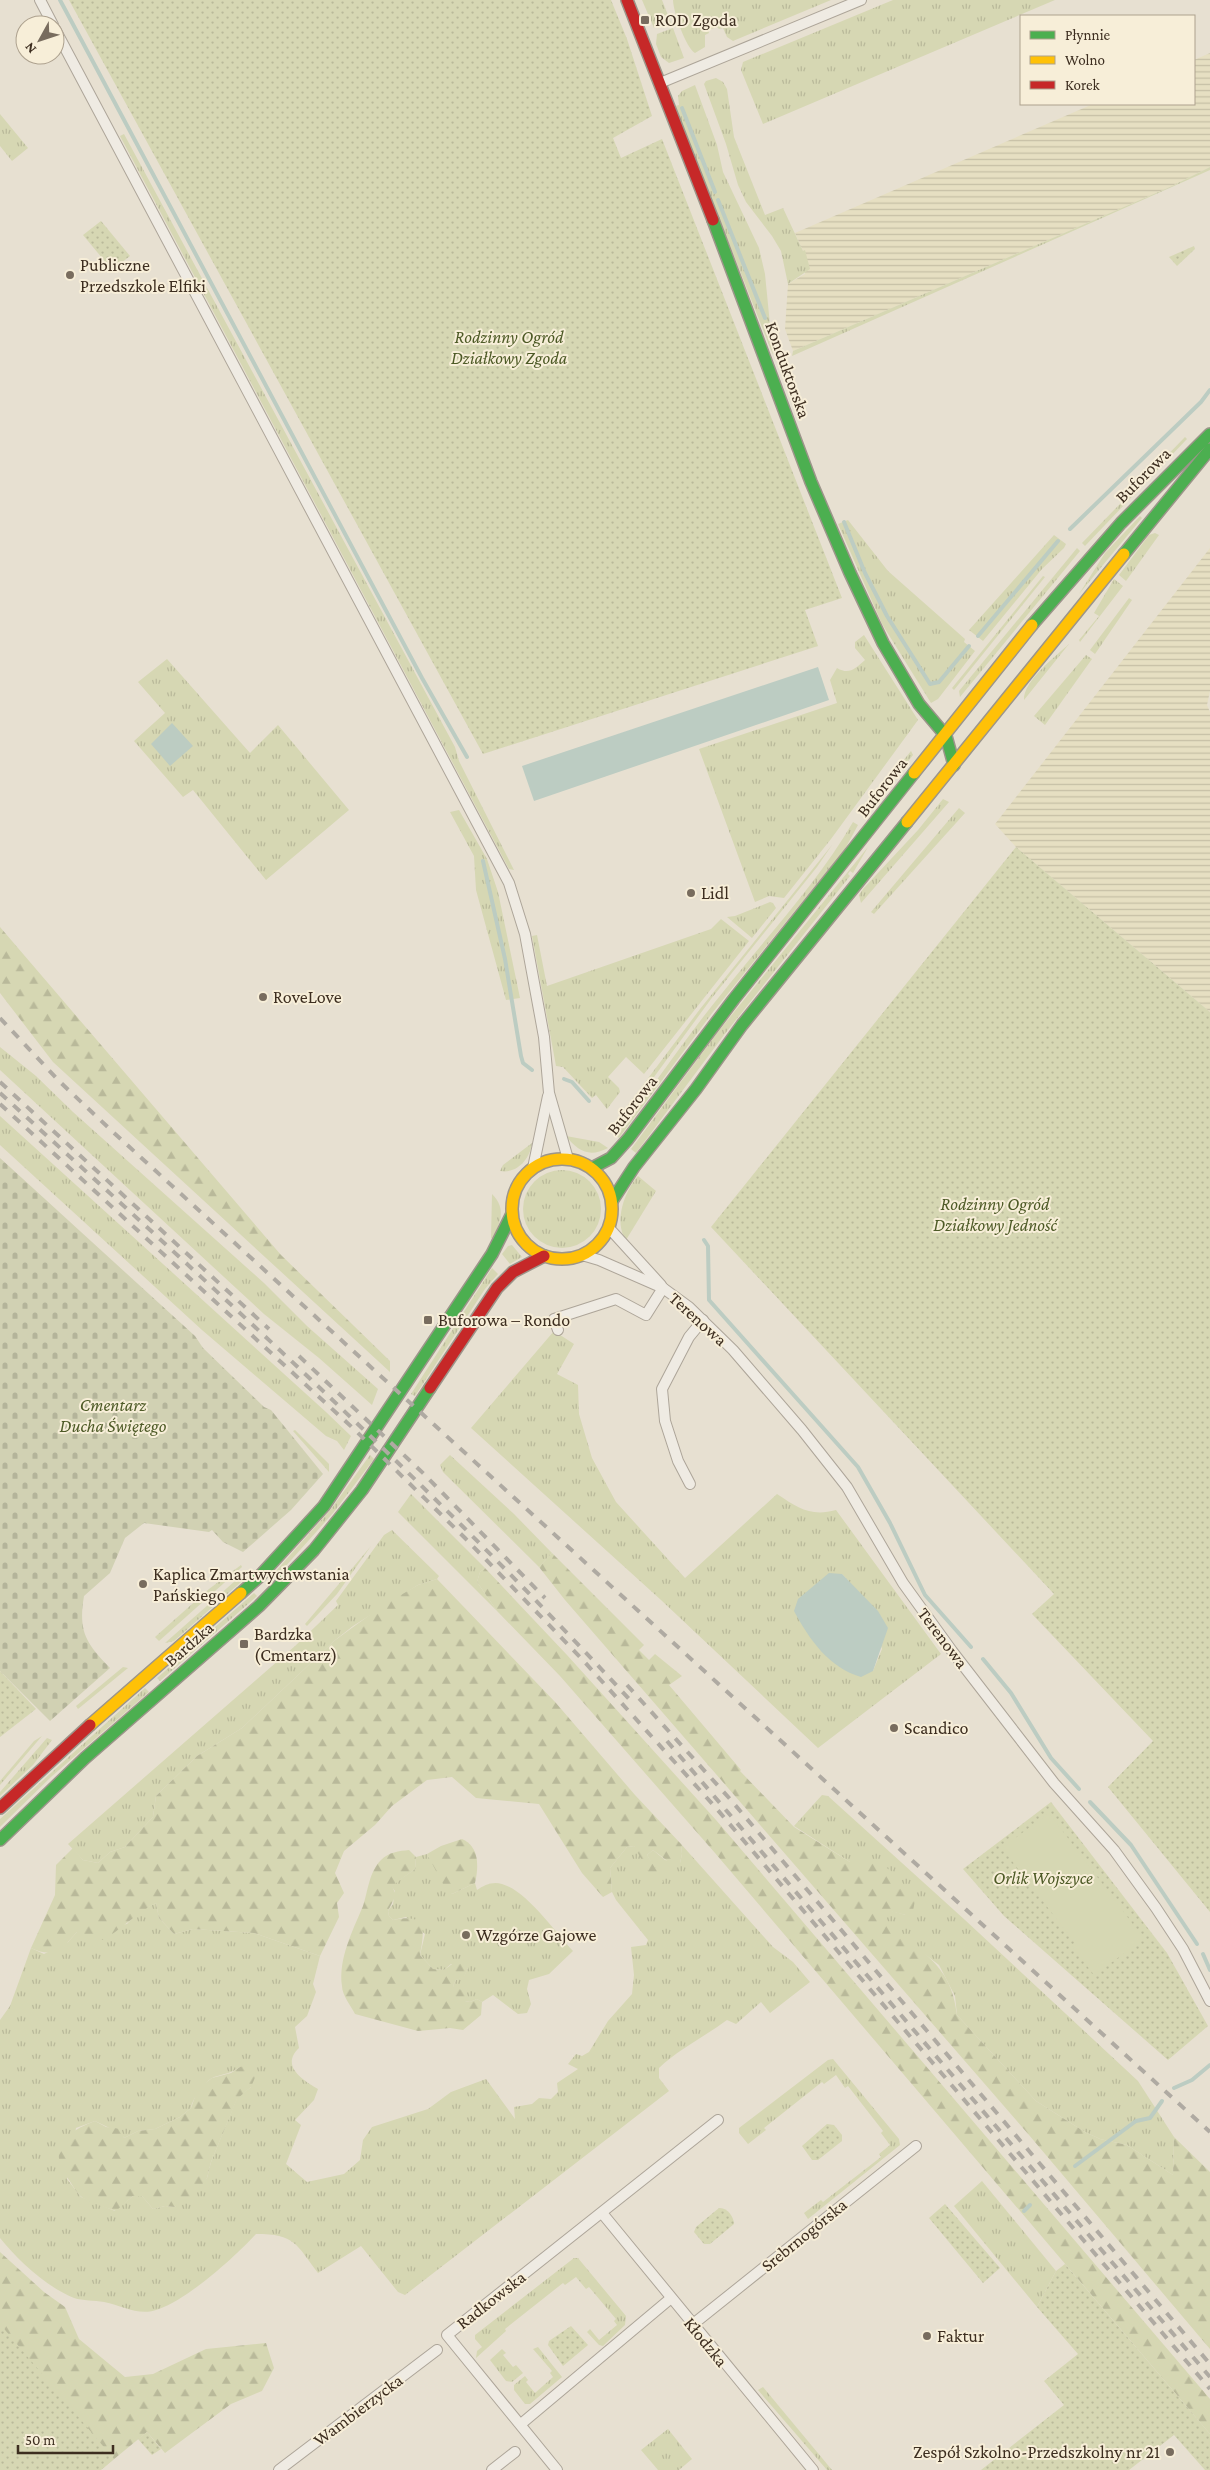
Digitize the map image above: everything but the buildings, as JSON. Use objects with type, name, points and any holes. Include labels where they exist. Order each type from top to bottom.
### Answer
[{"type":"main road","name":"Konduktorska","points":[[628,0],[809,477],[850,573],[880,636],[922,708],[946,736],[954,765]]},
{"type":"main road","name":"Buforowa","points":[[592,1168],[611,1158],[628,1139],[734,999],[946,736],[1038,617],[1088,557],[1161,480],[1210,434]]},
{"type":"main road","name":"Buforowa","points":[[612,1200],[742,1025],[1210,449]]},
{"type":"main road","points":[[946,736],[975,739]]},
{"type":"main road","points":[[568,1159],[576,1160],[592,1168],[602,1177],[612,1200],[609,1228],[601,1242],[582,1255],[568,1259],[544,1256],[530,1247],[520,1235],[512,1214],[516,1190],[525,1175],[533,1168],[545,1162],[568,1159]]},
{"type":"main road","name":"Bardzka","points":[[0,1808],[69,1743],[264,1571],[324,1506],[492,1254],[512,1214]]},
{"type":"main road","name":"Bardzka","points":[[0,1840],[45,1794],[230,1632],[289,1576],[340,1520],[497,1288],[513,1272],[544,1256]]},
{"type":"street","points":[[40,0],[48,15]]},
{"type":"street","points":[[660,83],[856,1]]},
{"type":"street","points":[[65,48],[509,883],[519,909],[538,998],[549,1093],[568,1159]]},
{"type":"street","points":[[533,1168],[549,1093]]},
{"type":"street","name":"Terenowa","points":[[609,1228],[663,1288],[702,1320],[733,1350],[826,1459],[847,1487],[902,1583],[1054,1783],[1114,1850],[1156,1908],[1182,1949],[1210,2001]]},
{"type":"street","name":"Terenowa","points":[[582,1255],[599,1260],[663,1288]]},
{"type":"street","points":[[558,1330],[554,1319],[616,1299],[646,1315],[663,1288]]},
{"type":"street","points":[[690,1484],[664,1421],[662,1389],[685,1344],[702,1320]]},
{"type":"street","points":[[602,2213],[718,2120]]},
{"type":"street","name":"Srebrnogórska","points":[[692,2325],[916,2146]]},
{"type":"street","name":"Kłodzka","points":[[602,2213],[670,2299],[812,2470]]},
{"type":"street","name":"Radkowska","points":[[557,2470],[447,2335],[602,2213]]},
{"type":"street","points":[[520,2424],[670,2299]]},
{"type":"street","name":"Wambierzycka","points":[[279,2470],[437,2350]]},
{"type":"street","points":[[492,2470],[515,2452]]},
{"type":"shaded area","points":[[1210,53],[1210,167],[1172,186],[793,351],[785,329],[788,284],[805,274],[803,251],[795,233],[1091,105],[1195,105],[1195,60]]},
{"type":"shaded area","points":[[1210,548],[1210,691],[1207,705],[1210,712],[1210,1012],[1016,847],[995,824]]},
{"type":"shaded area","points":[[818,667],[829,700],[534,801],[522,766]]},
{"type":"shaded area","points":[[172,723],[193,746],[170,766],[151,744]]},
{"type":"shaded area","points":[[829,1573],[842,1574],[878,1611],[888,1628],[873,1671],[861,1677],[839,1667],[830,1660],[813,1642],[794,1611],[798,1599]]},
{"type":"green space","name":"Rodzinny Ogród Działkowy Zgoda","points":[[69,0],[611,0],[627,39],[652,116],[613,138],[621,158],[662,139],[842,598],[805,610],[818,646],[483,754]]},
{"type":"green space","points":[[642,0],[662,0],[671,23],[654,28]]},
{"type":"green space","points":[[673,0],[831,0],[733,41],[727,37],[723,28],[719,29],[717,27],[708,30],[709,33],[705,35],[705,47],[695,53],[691,50],[681,29]]},
{"type":"green space","points":[[893,0],[1055,0],[763,124],[741,70],[743,62]]},
{"type":"green space","points":[[673,28],[684,58],[669,63],[661,57],[656,44],[657,34]]},
{"type":"green space","points":[[716,78],[723,82],[727,89],[734,137],[765,215],[783,208],[803,251],[805,250],[810,269],[788,284],[781,251],[746,202],[738,185],[726,144],[704,84],[706,81]]},
{"type":"green space","points":[[695,85],[717,145],[723,172],[759,248],[765,274],[773,355],[675,106],[679,105],[678,96],[682,91]]},
{"type":"green space","points":[[0,114],[28,148],[12,161],[0,146]]},
{"type":"green space","points":[[124,134],[455,747],[459,761],[514,870],[509,869],[120,136]]},
{"type":"green space","points":[[1210,167],[1210,170],[792,356],[793,351],[1172,186]]},
{"type":"green space","points":[[101,221],[130,256],[112,270],[83,235]]},
{"type":"green space","points":[[1194,246],[1195,249],[1177,266],[1169,257]]},
{"type":"green space","points":[[1185,437],[1187,439],[1085,546],[1082,543]]},
{"type":"green space","points":[[1140,516],[1142,518],[1079,594],[1105,553]]},
{"type":"green space","points":[[848,520],[888,571],[965,639],[964,642],[975,651],[938,699],[931,703],[882,624],[838,524]]},
{"type":"green space","points":[[1155,533],[1159,535],[1126,581],[1119,575],[1149,535]]},
{"type":"green space","points":[[1054,535],[1066,544],[1064,548],[1042,569],[983,641],[969,630]]},
{"type":"green space","points":[[1077,548],[1080,551],[960,697],[959,691]]},
{"type":"green space","points":[[1043,576],[1045,577],[954,690],[952,688]]},
{"type":"green space","points":[[1114,579],[1123,586],[1080,642],[1079,640],[1099,616],[1094,613]]},
{"type":"green space","points":[[1129,598],[1132,600],[1095,654],[1090,650]]},
{"type":"green space","points":[[864,635],[918,720],[831,839],[784,898],[769,896],[755,902],[699,749],[837,703],[830,680],[837,668],[845,671],[852,670],[865,660],[855,648],[855,642]]},
{"type":"green space","points":[[1069,644],[1024,700],[1025,693],[1034,677]]},
{"type":"green space","points":[[1086,655],[1092,659],[1045,725],[1034,716]]},
{"type":"green space","points":[[167,659],[250,753],[278,725],[349,810],[266,880],[193,790],[183,797],[134,741],[165,713],[138,682]]},
{"type":"green space","points":[[911,751],[913,755],[885,791],[881,788]]},
{"type":"green space","points":[[943,799],[949,802],[861,903],[859,895],[863,889],[918,830]]},
{"type":"green space","points":[[959,808],[965,813],[874,914],[871,912]]},
{"type":"green space","points":[[459,810],[487,859],[498,892],[520,998],[506,1000],[476,890],[474,856],[450,812]]},
{"type":"green space","points":[[853,822],[858,825],[845,849],[713,1012],[619,1138],[615,1135],[709,1009],[824,867]]},
{"type":"green space","points":[[832,845],[817,867],[711,999],[646,1088],[611,1131],[616,1121],[700,1009]]},
{"type":"green space","points":[[868,847],[853,873],[850,871],[848,874],[850,876],[724,1035],[636,1153],[631,1149],[717,1033]]},
{"type":"green space","name":"Rodzinny Ogród Działkowy Jedność","points":[[1016,847],[1210,1012],[1210,1912],[1108,1787],[1153,1741],[1032,1614],[1054,1594],[711,1227]]},
{"type":"green space","points":[[770,902],[776,908],[752,938],[727,917],[735,916]]},
{"type":"green space","points":[[721,919],[749,941],[644,1074],[626,1057],[608,1077],[619,1088],[620,1092],[607,1109],[596,1095],[592,1098],[563,1067],[556,1066],[532,936],[537,935],[547,986],[711,929]]},
{"type":"green space","points":[[0,927],[281,1255],[390,1361],[390,1372],[53,1062],[0,993]]},
{"type":"green space","points":[[0,1047],[36,1076],[73,1112],[264,1283],[307,1326],[378,1389],[372,1405],[319,1358],[264,1314],[0,1070]]},
{"type":"green space","points":[[0,1116],[351,1436],[344,1450],[337,1441],[326,1436],[202,1330],[0,1145]]},
{"type":"green space","points":[[566,1136],[599,1142],[608,1148],[590,1153],[575,1146]]},
{"type":"green space","points":[[532,1143],[529,1155],[522,1164],[512,1170],[500,1171],[503,1165]]},
{"type":"green space","name":"Cmentarz Ducha Świętego","points":[[0,1158],[195,1336],[203,1348],[264,1407],[271,1410],[323,1474],[291,1510],[243,1552],[223,1542],[212,1530],[209,1532],[144,1523],[125,1538],[110,1573],[84,1596],[82,1608],[83,1628],[86,1636],[95,1651],[110,1668],[50,1721],[0,1671]]},
{"type":"green space","points":[[562,1170],[577,1173],[589,1182],[598,1194],[601,1209],[598,1224],[589,1236],[577,1245],[562,1248],[547,1245],[535,1236],[526,1224],[523,1209],[526,1194],[535,1182],[547,1173]]},
{"type":"green space","points":[[638,1176],[656,1191],[626,1240],[622,1233],[622,1206],[629,1189]]},
{"type":"green space","points":[[492,1194],[501,1210],[500,1221],[493,1239],[491,1238]]},
{"type":"green space","points":[[512,1245],[522,1257],[510,1264],[502,1254],[508,1246]]},
{"type":"green space","points":[[492,1268],[498,1274],[485,1289],[415,1396],[411,1394]]},
{"type":"green space","points":[[554,1331],[574,1344],[557,1374],[578,1385],[579,1414],[592,1458],[616,1502],[685,1578],[777,1494],[798,1507],[812,1512],[836,1510],[941,1654],[818,1748],[661,1600],[471,1428]],"holes":[[[842,1574],[864,1598],[882,1649],[873,1671]]]},
{"type":"green space","points":[[295,1430],[329,1464],[329,1472],[293,1431]]},
{"type":"green space","points":[[370,1455],[374,1459],[334,1512],[276,1577],[275,1572],[331,1509]]},
{"type":"green space","points":[[450,1455],[514,1514],[552,1553],[539,1567],[443,1472],[440,1465]]},
{"type":"green space","points":[[411,1494],[485,1568],[480,1572],[477,1582],[497,1611],[398,1512]]},
{"type":"green space","points":[[392,1530],[439,1576],[437,1579],[418,1585],[353,1626],[334,1641],[242,1728],[197,1756],[156,1796],[153,1817],[125,1847],[110,1852],[98,1863],[83,1860],[68,1844],[295,1646],[338,1605],[336,1601],[384,1535]]},
{"type":"green space","points":[[371,1546],[337,1594],[307,1626],[305,1624]]},
{"type":"green space","points":[[552,1553],[644,1645],[639,1650],[649,1660],[655,1654],[682,1676],[669,1685],[740,1771],[794,1827],[850,1862],[871,1859],[890,1870],[908,1889],[915,1900],[913,1911],[906,1915],[885,1910],[883,1916],[940,1969],[948,1982],[957,2015],[1036,2101],[1085,2132],[1100,2139],[1127,2145],[1173,2175],[1174,2137],[1210,2172],[1210,2349],[1029,2135],[565,1600],[539,1567]]},
{"type":"green space","points":[[241,1565],[242,1567],[159,1641],[155,1637],[209,1589]]},
{"type":"green space","points":[[485,1568],[567,1655],[716,1820],[1210,2399],[1210,2434],[715,1853],[560,1676],[497,1611],[477,1582],[480,1572]]},
{"type":"green space","points":[[244,1573],[241,1582],[174,1641],[165,1643]]},
{"type":"green space","points":[[437,1579],[556,1703],[635,1795],[681,1844],[682,1854],[680,1863],[674,1866],[653,1850],[647,1855],[662,1878],[665,1890],[659,1891],[634,1846],[627,1847],[610,1868],[612,1892],[603,1897],[582,1873],[539,1804],[476,1798],[452,1777],[427,1780],[392,1806],[375,1825],[344,1851],[335,1873],[344,1893],[337,1903],[339,1917],[320,1956],[254,1933],[193,1929],[174,1934],[159,1918],[156,1903],[103,1940],[77,1932],[62,1947],[52,1952],[46,1953],[31,1948],[55,1895],[56,1865],[73,1848],[83,1860],[98,1863],[110,1852],[125,1847],[153,1817],[156,1796],[197,1756],[242,1728],[334,1641],[382,1606],[418,1585]]},
{"type":"green space","points":[[254,1593],[257,1596],[160,1681],[157,1678]]},
{"type":"green space","points":[[123,1667],[128,1668],[78,1709],[76,1706]]},
{"type":"green space","points":[[0,1671],[36,1709],[0,1737]]},
{"type":"green space","points":[[145,1688],[149,1692],[51,1777],[0,1827],[0,1819]]},
{"type":"green space","points":[[42,1736],[0,1785],[0,1781],[34,1741]]},
{"type":"green space","points":[[47,1738],[52,1740],[33,1765],[0,1796],[0,1792]]},
{"type":"green space","points":[[822,1795],[828,1796],[1138,2081],[1174,2137],[1173,2175],[1127,2145],[1100,2139],[1085,2132],[1036,2101],[957,2015],[955,1996],[939,1965],[902,1937],[882,1916],[884,1909],[906,1915],[850,1862],[794,1826]]},
{"type":"green space","name":"Orlik Wojszyce","points":[[1051,1802],[1167,1953],[1208,2026],[1168,2060],[1004,1916],[963,1869]]},
{"type":"green space","points":[[1049,1813],[1144,1939],[1094,1975],[1072,1946],[1075,1943],[1002,1848]]},
{"type":"green space","points":[[462,1839],[472,1846],[475,1852],[477,1863],[475,1883],[452,1894],[444,1886],[427,1854],[441,1846]]},
{"type":"green space","points":[[681,1844],[773,1947],[793,1962],[810,1982],[770,2013],[761,2002],[736,2024],[727,2020],[675,2055],[659,2068],[659,2078],[669,2091],[405,2295],[398,2292],[361,2246],[318,2273],[299,2248],[287,2239],[269,2234],[256,2234],[224,2265],[197,2287],[171,2304],[145,2312],[104,2302],[77,2299],[63,2293],[33,2272],[0,2238],[0,2020],[10,2006],[31,1948],[44,1954],[68,1942],[77,1932],[127,1924],[138,1912],[156,1903],[159,1918],[174,1934],[193,1929],[254,1933],[320,1956],[313,1984],[316,1992],[307,2016],[295,2027],[299,2048],[292,2061],[293,2067],[300,2077],[318,2089],[314,2100],[295,2120],[301,2125],[286,2164],[307,2182],[344,2174],[360,2160],[363,2140],[372,2127],[428,2109],[451,2092],[486,2079],[515,2119],[514,2107],[532,2104],[539,2098],[551,2099],[558,2092],[557,2083],[578,2069],[568,2064],[576,2054],[582,2056],[589,2052],[608,2021],[632,1994],[634,1975],[631,1947],[646,1945],[648,1940],[616,1900],[612,1892],[610,1868],[627,1847],[634,1846],[654,1867],[647,1855],[653,1850],[665,1860],[680,1863],[682,1854]],"holes":[[[240,2067],[251,2087],[237,2098],[211,2162],[207,2178],[175,2207],[165,2206],[153,2209],[142,2196],[133,2196],[115,2211],[81,2197],[67,2179],[76,2128],[95,2121],[122,2134],[124,2138],[138,2131],[155,2129],[180,2117],[191,2108],[196,2095],[210,2079]]]},
{"type":"green space","points":[[409,1850],[416,1857],[415,1869],[392,1886],[396,1895],[388,1911],[389,1916],[393,1920],[404,1918],[418,1921],[423,1930],[420,1955],[433,1969],[444,1970],[459,1959],[467,1958],[468,1968],[464,1977],[456,1980],[453,1986],[466,1992],[465,2001],[470,2002],[477,1999],[482,2002],[481,2015],[463,2030],[450,2028],[418,2031],[355,2014],[343,1993],[341,1976],[344,1955],[363,1906],[374,1870],[387,1855]]},
{"type":"green space","points":[[427,1854],[452,1894],[475,1883],[477,1890],[492,1883],[502,1884],[511,1888],[531,1903],[573,1951],[549,1974],[529,1980],[527,1989],[531,2004],[527,2013],[518,2014],[493,1995],[482,2002],[477,1999],[470,2002],[465,2001],[464,1997],[453,1986],[456,1980],[464,1976],[468,1968],[451,1964],[444,1970],[433,1969],[420,1955],[425,1934],[406,1917],[393,1920],[389,1916],[388,1911],[393,1904],[395,1891],[391,1886],[415,1869],[416,1857]]},
{"type":"green space","points":[[833,2059],[899,2139],[900,2145],[808,2219],[804,2213],[821,2200],[823,2202],[881,2157],[879,2154],[890,2145],[881,2133],[883,2131],[848,2086],[845,2088],[836,2075],[824,2084],[822,2082],[764,2128],[766,2130],[748,2144],[739,2133],[739,2128],[828,2060]]},
{"type":"green space","points":[[248,2065],[257,2073],[251,2087],[237,2099],[211,2162],[207,2178],[189,2199],[175,2207],[165,2206],[153,2209],[142,2196],[133,2196],[116,2211],[95,2204],[81,2197],[62,2169],[59,2151],[62,2143],[84,2125],[95,2121],[106,2127],[121,2129],[124,2138],[138,2131],[155,2129],[180,2117],[191,2108],[197,2091],[212,2078],[231,2073],[240,2067]]},
{"type":"green space","points":[[827,2124],[834,2125],[842,2135],[842,2141],[818,2160],[812,2160],[802,2146]]},
{"type":"green space","points":[[982,2181],[1056,2271],[1037,2307],[954,2206]]},
{"type":"green space","points":[[945,2204],[1000,2268],[983,2283],[929,2218]]},
{"type":"green space","points":[[719,2208],[725,2209],[730,2213],[734,2224],[710,2244],[704,2244],[694,2232],[696,2227]]},
{"type":"green space","points":[[0,2252],[44,2292],[65,2307],[79,2339],[125,2377],[153,2374],[206,2349],[266,2343],[274,2368],[262,2391],[231,2404],[165,2453],[147,2432],[102,2469],[0,2381]]},
{"type":"green space","points":[[574,2258],[578,2258],[626,2316],[625,2325],[603,2346],[599,2345],[587,2332],[590,2329],[599,2340],[617,2325],[614,2321],[616,2319],[589,2287],[586,2289],[576,2277],[565,2285],[563,2283],[505,2329],[506,2331],[476,2358],[477,2351],[482,2347],[475,2339],[475,2335]]},
{"type":"green space","points":[[1065,2264],[1210,2434],[1210,2470],[1205,2470],[1174,2435],[1129,2470],[981,2470],[1064,2405],[1044,2381],[1078,2354],[1037,2307],[1056,2271]]},
{"type":"green space","points":[[0,2324],[114,2459],[101,2470],[0,2470]]},
{"type":"green space","points":[[571,2326],[588,2345],[563,2366],[548,2345],[549,2341]]},
{"type":"green space","points":[[538,2347],[562,2377],[530,2404],[525,2404],[514,2390],[514,2385],[525,2376],[528,2380],[526,2382],[535,2393],[553,2377],[550,2373],[552,2371],[533,2349]]},
{"type":"green space","points":[[502,2349],[506,2353],[503,2355],[513,2367],[516,2365],[523,2373],[512,2382],[506,2381],[490,2360]]},
{"type":"green space","points":[[763,2387],[832,2470],[827,2470],[758,2390]]},
{"type":"green space","points":[[668,2429],[692,2459],[679,2470],[658,2470],[641,2450]]},
{"type":"green space","points":[[147,2432],[161,2449],[152,2455],[138,2439]]},
{"type":"waterway","points":[[60,0],[422,678],[467,757]]},
{"type":"waterway","points":[[682,108],[715,192]]},
{"type":"waterway","points":[[718,200],[765,318]]},
{"type":"waterway","points":[[1070,529],[1201,402],[1210,390]]},
{"type":"waterway","points":[[844,522],[865,573],[887,616],[930,684],[939,682],[969,646]]},
{"type":"waterway","points":[[978,636],[1058,541]]},
{"type":"waterway","points":[[483,861],[505,959],[521,1056],[523,1063],[532,1070]]},
{"type":"waterway","points":[[564,1079],[572,1082],[589,1101]]},
{"type":"waterway","points":[[704,1240],[708,1246],[709,1300],[858,1467],[890,1523],[925,1595],[971,1647]]},
{"type":"waterway","points":[[983,1659],[1011,1693],[1051,1758],[1079,1789]]},
{"type":"waterway","points":[[1090,1802],[1131,1845],[1197,1944]]},
{"type":"waterway","points":[[1203,1954],[1210,1970]]},
{"type":"waterway","points":[[1174,2088],[1192,2080],[1210,2065]]},
{"type":"waterway","points":[[1075,2166],[1136,2121],[1150,2118],[1162,2101]]},
{"type":"waterway","points":[[1024,2211],[1030,2205]]},
{"type":"railway","points":[[0,1018],[60,1082],[113,1132],[1210,2132]]},
{"type":"railway","points":[[0,1082],[269,1329]]},
{"type":"railway","points":[[0,1093],[242,1315],[401,1465],[555,1620],[630,1700]]},
{"type":"railway","points":[[0,1104],[355,1430],[465,1538],[581,1658],[716,1808],[1210,2389]]},
{"type":"railway","points":[[299,1356],[424,1474],[545,1598]]},
{"type":"railway","points":[[627,1685],[730,1799],[1210,2364]]},
{"type":"railway","points":[[667,1741],[1210,2377]]},
{"type":"traffic: fast","points":[[713,220],[811,482],[850,573],[883,643],[919,704],[946,736],[954,765]]},
{"type":"traffic: fast","points":[[1032,625],[1121,523],[1210,434]]},
{"type":"traffic: fast","points":[[1124,554],[1210,449]]},
{"type":"traffic: fast","points":[[592,1168],[611,1158],[628,1139],[734,999],[914,773]]},
{"type":"traffic: fast","points":[[612,1201],[634,1167],[696,1089],[742,1025],[907,822]]},
{"type":"traffic: fast","points":[[241,1593],[259,1577],[324,1506],[492,1254],[512,1214]]},
{"type":"traffic: fast","points":[[0,1840],[85,1758],[259,1606],[314,1550],[362,1490],[430,1388]]},
{"type":"traffic: slow","points":[[907,822],[1124,554]]},
{"type":"traffic: slow","points":[[914,773],[1032,625]]},
{"type":"traffic: slow","points":[[562,1159],[572,1160],[590,1167],[604,1181],[611,1199],[612,1209],[611,1219],[604,1237],[590,1251],[572,1258],[562,1259],[552,1258],[534,1251],[520,1237],[513,1219],[512,1209],[513,1199],[520,1181],[534,1167],[552,1160],[562,1159]]},
{"type":"traffic: slow","points":[[90,1725],[241,1593]]},
{"type":"traffic: jam","points":[[627,0],[713,220]]},
{"type":"traffic: jam","points":[[430,1388],[497,1288],[513,1272],[544,1256]]},
{"type":"traffic: jam","points":[[0,1808],[90,1725]]},
{"type":"place","name":"ROD Zgoda","points":[[645,20]]},
{"type":"place","name":"Publiczne Przedszkole Elfiki","points":[[70,275]]},
{"type":"place","name":"Lidl","points":[[691,893]]},
{"type":"place","name":"RoveLove","points":[[263,997]]},
{"type":"place","name":"Buforowa – Rondo","points":[[428,1320]]},
{"type":"place","name":"Kaplica Zmartwychwstania Pańskiego","points":[[143,1584]]},
{"type":"place","name":"Bardzka (Cmentarz)","points":[[244,1644]]},
{"type":"place","name":"Scandico","points":[[894,1728]]},
{"type":"place","name":"Wzgórze Gajowe","points":[[466,1935]]},
{"type":"place","name":"Faktur","points":[[927,2336]]},
{"type":"place","name":"Zespół Szkolno-Przedszkolny nr 21","points":[[1170,2452]]}]
